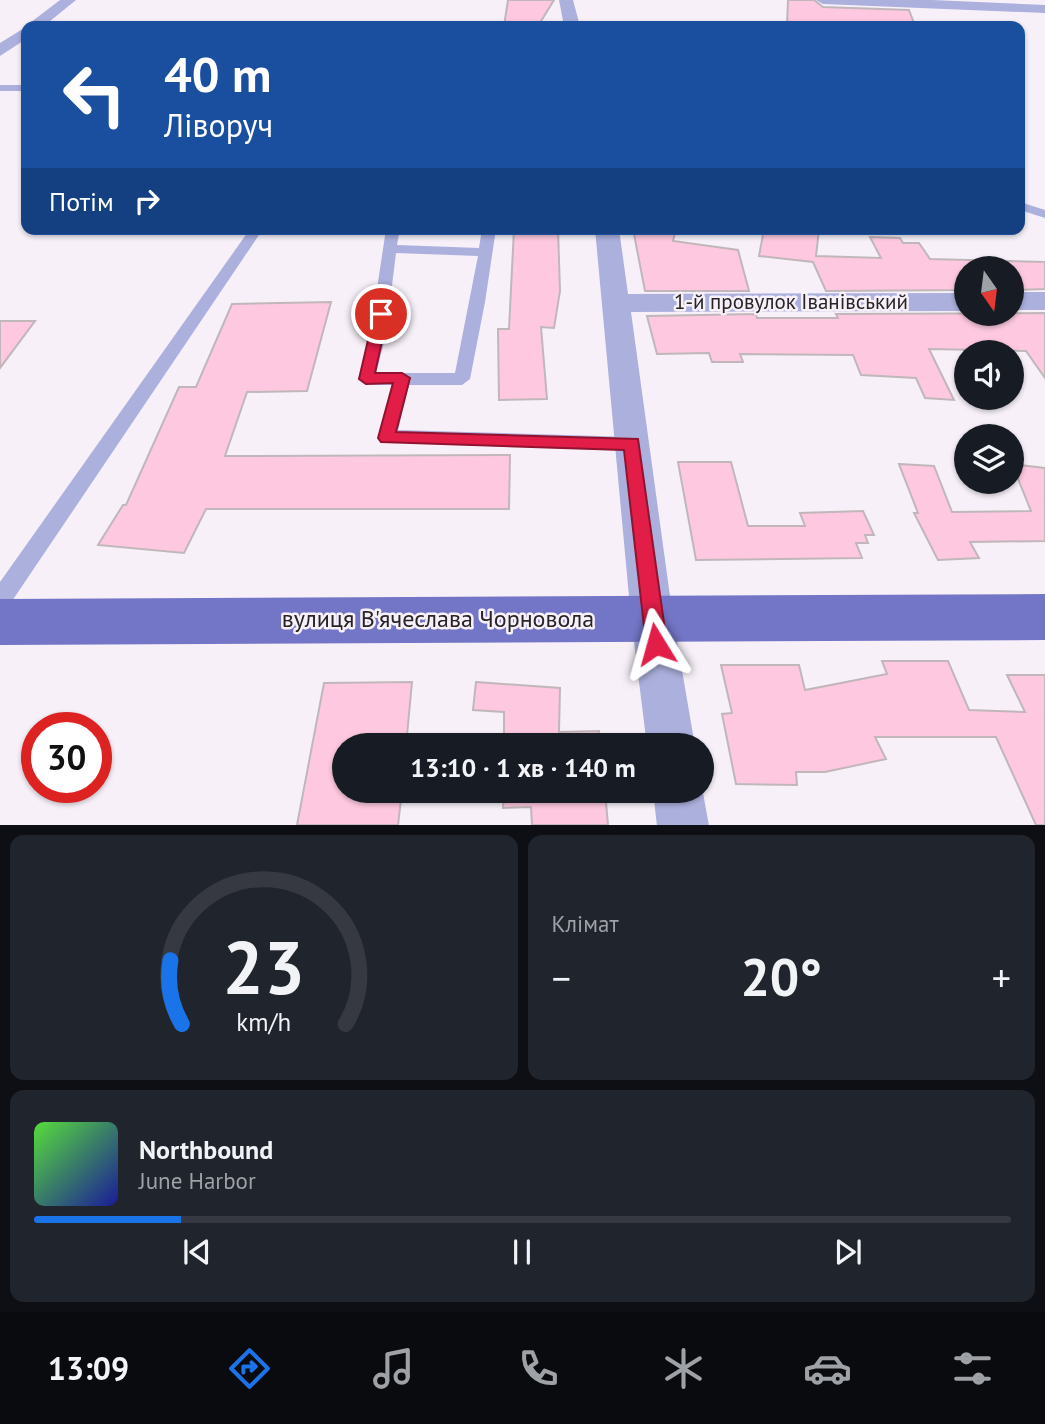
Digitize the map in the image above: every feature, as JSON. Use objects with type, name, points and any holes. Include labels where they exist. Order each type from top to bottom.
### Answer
[{"type":"main road","name":"вулиця В'ячеслава Чорновола","points":[[0,622],[1045,617]]},
{"type":"street","points":[[41,21],[69,0]]},
{"type":"street","points":[[566,0],[571,21]]},
{"type":"street","points":[[823,0],[1045,9]]},
{"type":"street","points":[[0,51],[21,36]]},
{"type":"street","points":[[608,235],[652,618],[669,733]]},
{"type":"street","points":[[1024,301],[1045,301]]},
{"type":"street","name":"1-й провулок Іванівський","points":[[615,303],[954,302]]},
{"type":"street","points":[[680,803],[683,825]]},
{"type":"lane","points":[[0,89],[21,88]]},
{"type":"lane","points":[[1025,208],[1045,214]]},
{"type":"lane","points":[[0,600],[253,235]]},
{"type":"lane","points":[[392,235],[377,335],[366,379],[462,379],[488,235]]},
{"type":"lane","points":[[390,249],[486,252]]},
{"type":"lane","points":[[402,378],[387,438],[632,444]]},
{"type":"building","points":[[508,0],[554,0],[541,21],[505,21]]},
{"type":"building","points":[[788,0],[814,0],[823,7],[909,10],[913,21],[787,21]]},
{"type":"building","points":[[514,235],[558,235],[560,291],[554,328],[541,327],[547,399],[499,400],[498,329],[509,329]]},
{"type":"building","points":[[634,235],[674,235],[673,241],[738,250],[749,291],[645,291]]},
{"type":"building","points":[[763,235],[818,235],[816,256],[881,258],[870,237],[900,238],[903,243],[919,243],[930,259],[954,260],[954,290],[826,291],[813,262],[759,256]]},
{"type":"building","points":[[1024,261],[1045,262],[1045,289],[1024,290]]},
{"type":"building","points":[[331,302],[307,391],[247,392],[225,456],[510,455],[509,509],[206,509],[184,553],[98,545],[123,505],[126,505],[179,387],[196,387],[232,304]]},
{"type":"building","points":[[954,313],[954,326],[1024,326],[1024,313],[1045,313],[1045,378],[1024,351],[1024,340],[954,340],[954,350],[929,349],[954,400],[925,398],[916,378],[861,375],[853,355],[740,354],[743,362],[712,362],[709,353],[657,354],[647,316],[756,314],[757,318],[838,318],[836,314]]},
{"type":"building","points":[[0,321],[35,321],[0,368]]},
{"type":"building","points":[[678,462],[731,462],[748,526],[805,526],[800,513],[863,511],[874,535],[865,535],[868,543],[856,543],[862,558],[696,560]]},
{"type":"building","points":[[899,464],[934,466],[952,512],[1031,511],[1024,494],[1024,465],[1045,468],[1045,541],[970,542],[979,558],[938,560],[914,513],[918,513]]},
{"type":"building","points":[[882,661],[948,661],[969,710],[1025,712],[1007,675],[1045,675],[1045,825],[1036,825],[996,737],[875,737],[886,759],[825,772],[796,772],[797,785],[736,784],[722,714],[732,713],[721,665],[799,665],[805,690],[887,674]]},
{"type":"building","points":[[412,682],[407,733],[332,733],[332,803],[401,803],[398,825],[297,825],[324,683]]},
{"type":"building","points":[[476,682],[560,688],[559,732],[599,733],[504,733],[504,712],[473,710]]},
{"type":"building","points":[[503,803],[606,803],[608,825],[532,825],[531,807],[503,808]]},
{"type":"route","points":[[381,314],[366,379],[402,378],[387,438],[632,444],[656,644]]}]
